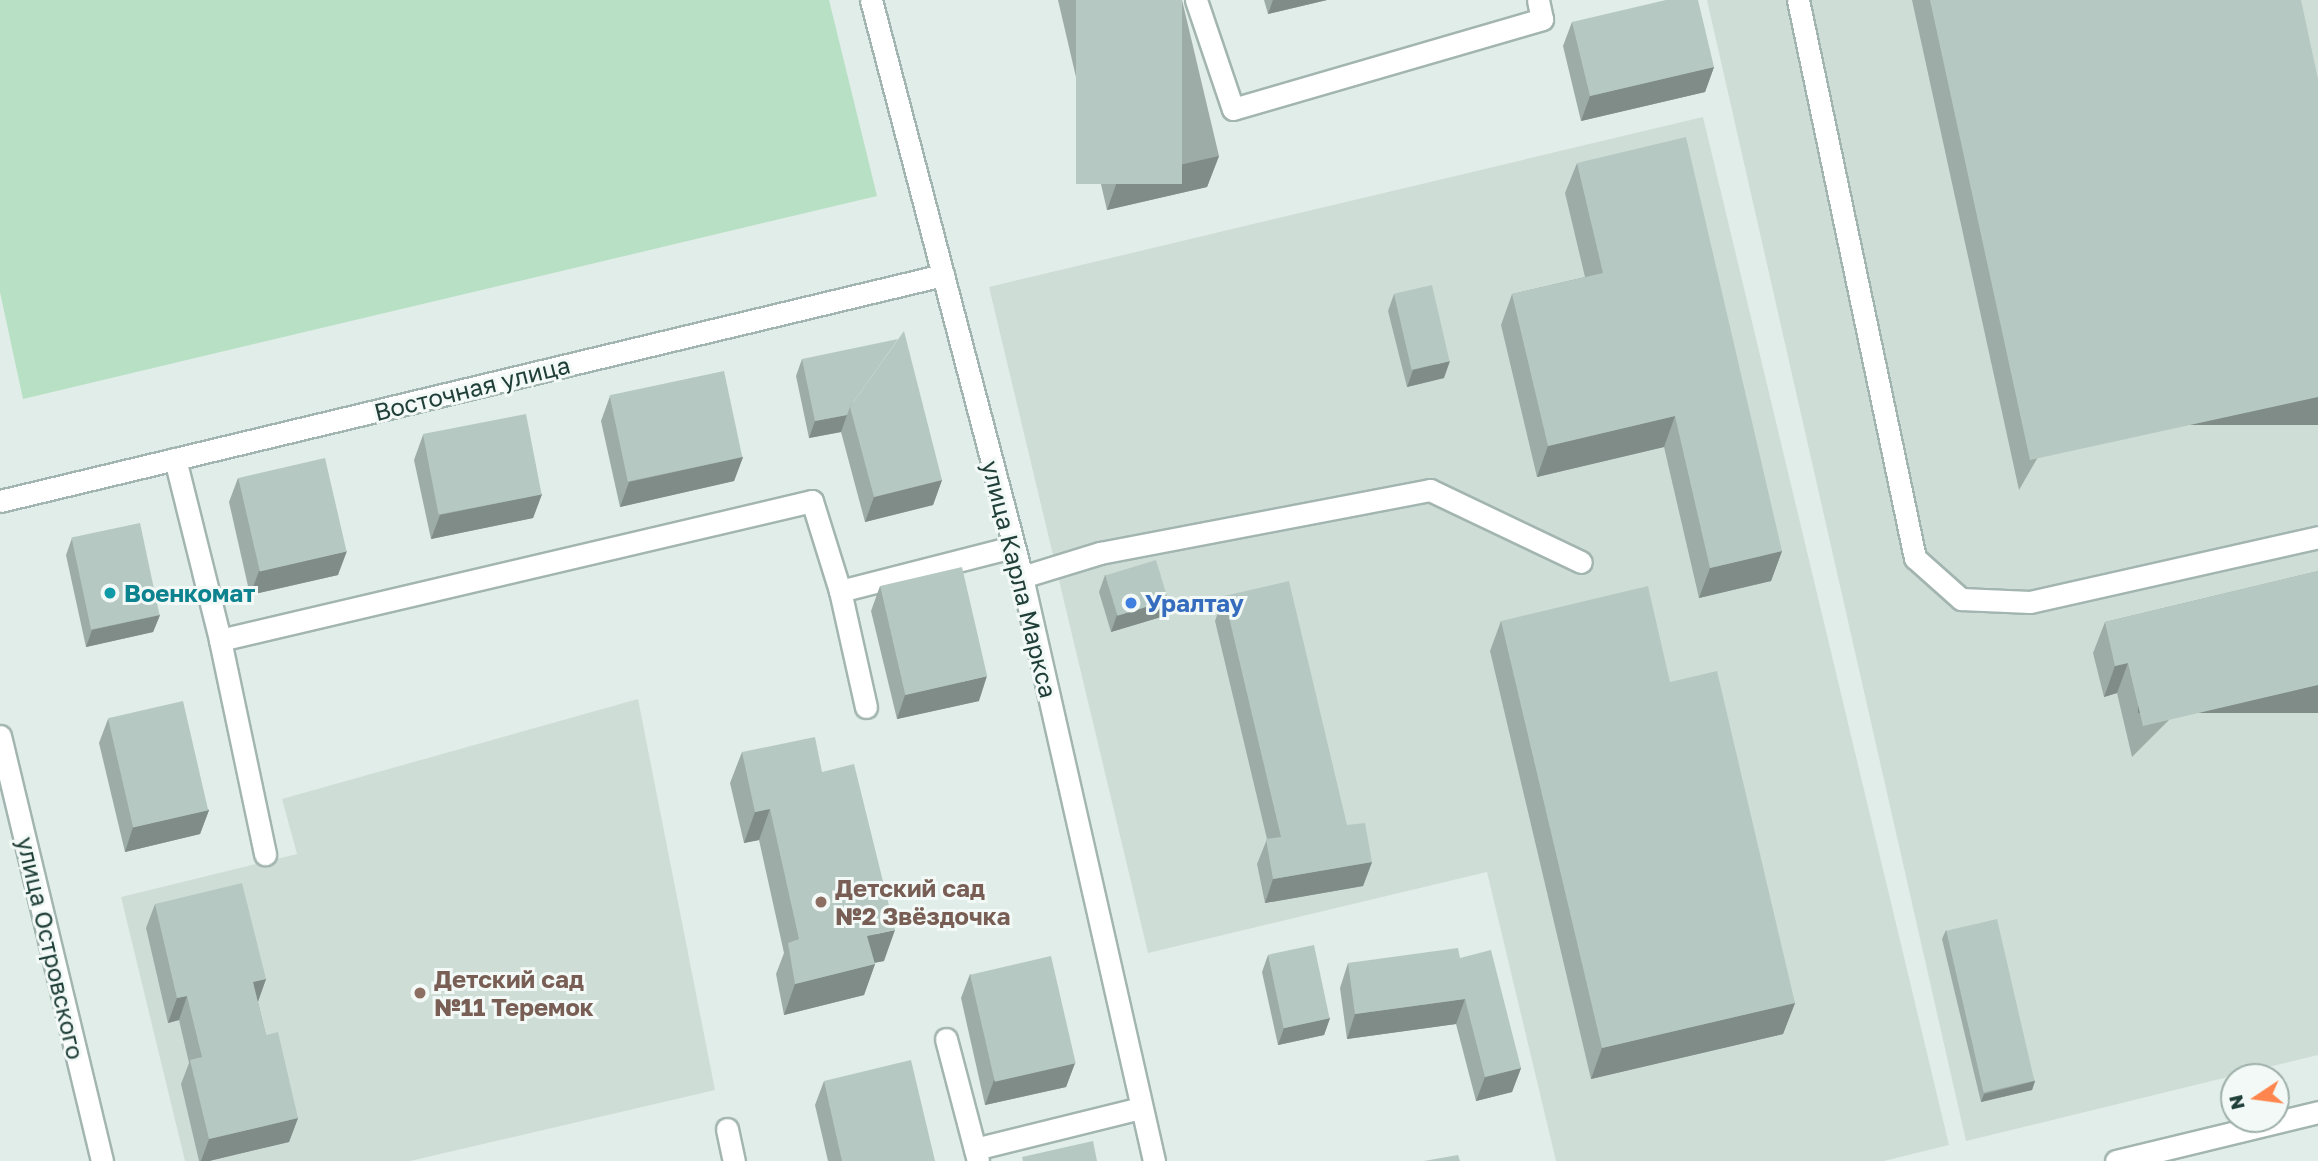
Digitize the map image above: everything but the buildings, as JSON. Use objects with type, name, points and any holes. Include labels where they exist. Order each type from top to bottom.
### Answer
[{"type":"street","name":"улица Карла Маркса","points":[[870,0],[1022,577],[1154,1161]]},
{"type":"street","points":[[1196,0],[1233,109],[1542,19],[1538,0]]},
{"type":"street","points":[[1798,0],[1915,558],[1961,599],[2030,602],[2318,537]]},
{"type":"street","name":"Восточная улица","points":[[0,501],[943,275]]},
{"type":"street","points":[[175,459],[220,640],[265,854]]},
{"type":"street","points":[[1022,577],[1100,553],[1430,490],[1580,562]]},
{"type":"street","points":[[220,640],[813,501],[840,591],[866,707]]},
{"type":"street","points":[[840,591],[1013,547]]},
{"type":"street","name":"улица Островского","points":[[0,736],[102,1161]]},
{"type":"street","points":[[946,1039],[977,1155],[1141,1108]]},
{"type":"street","points":[[2116,1161],[2318,1112]]},
{"type":"street","points":[[727,1129],[734,1161]]},
{"type":"shaded area","points":[[1707,0],[2318,0],[2318,1055],[2285,1063],[2220,1063],[2220,1079],[1966,1141]]},
{"type":"shaded area","points":[[1703,117],[1949,1145],[1884,1161],[1556,1161],[1487,872],[1148,953],[989,287]]},
{"type":"shaded area","name":"Детский сад №11 Теремок","points":[[638,699],[715,1090],[410,1161],[185,1161],[121,897],[297,854],[282,799]]},
{"type":"green space","points":[[0,0],[829,0],[877,196],[23,399],[0,292]]},
{"type":"place","name":"Военкомат","points":[[110,593]]},
{"type":"place","name":"Уралтау","points":[[1131,603]]},
{"type":"place","name":"Детский сад №2 Звёздочка","points":[[821,902]]},
{"type":"place","name":"Детский сад №11 Теремок","points":[[420,993]]}]
